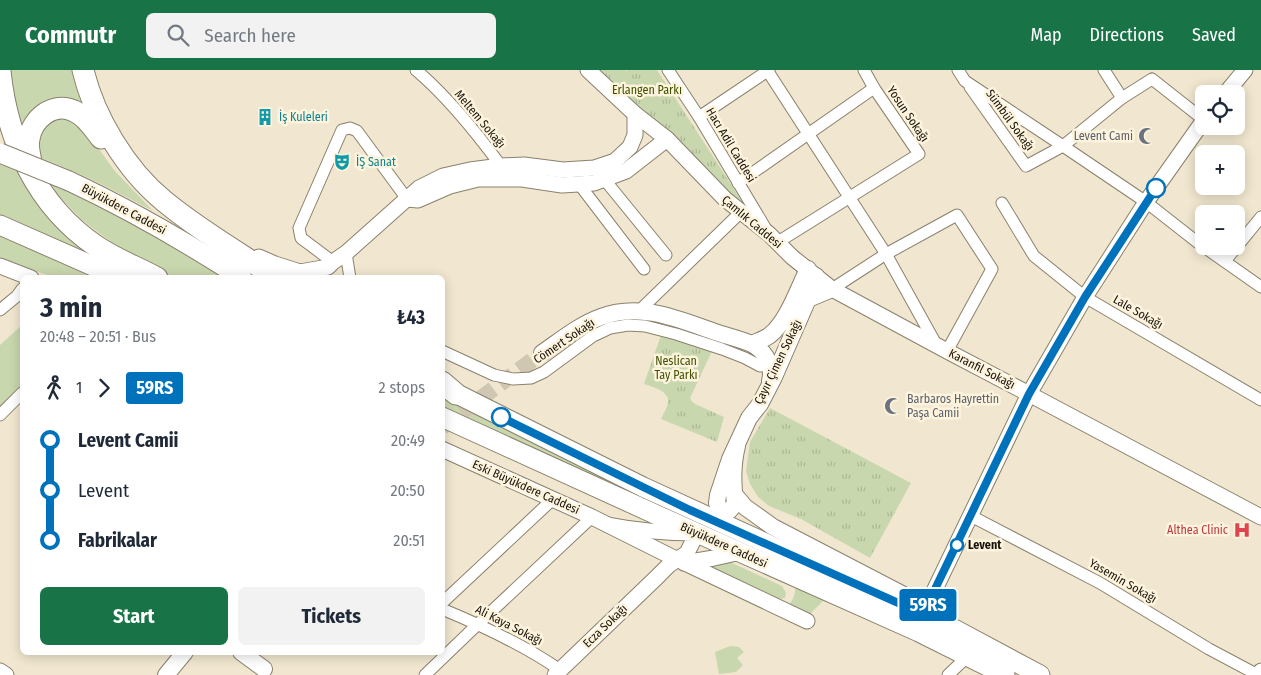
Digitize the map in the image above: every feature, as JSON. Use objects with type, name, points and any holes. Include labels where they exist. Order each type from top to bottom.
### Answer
[{"type":"highway","points":[[83,70],[98,114],[116,144],[136,172],[162,200]]},
{"type":"highway","points":[[0,71],[5,107],[12,129],[24,164],[42,194],[62,218],[82,236],[107,253],[151,275]]},
{"type":"highway","points":[[38,186],[29,151],[28,141],[32,128],[45,113],[54,109],[73,110],[88,121],[138,184],[199,228],[273,275]]},
{"type":"main road","name":"Büyükdere Caddesi","points":[[0,153],[69,181],[140,217],[237,275]]},
{"type":"main road","points":[[1,226],[113,275]]},
{"type":"main road","points":[[752,344],[769,337],[778,328],[812,273]]},
{"type":"main road","name":"Çayır Çimen Sokağı","points":[[726,494],[730,459],[749,418],[760,404],[774,377],[808,299],[812,273]]},
{"type":"main road","points":[[808,299],[832,289]]},
{"type":"main road","points":[[542,353],[591,321],[620,312],[639,311],[659,314],[758,347],[769,360],[771,377],[768,386]]},
{"type":"main road","points":[[733,338],[749,348],[760,366],[760,385],[749,418]]},
{"type":"main road","name":"Büyükdere Caddesi","points":[[447,388],[690,510],[923,614],[980,642],[1040,675]]},
{"type":"main road","name":"Büyükdere Caddesi","points":[[445,418],[888,617],[1004,675]]},
{"type":"main road","points":[[698,533],[690,510],[703,506],[726,494],[773,527],[910,599],[923,614]]},
{"type":"main road","points":[[176,664],[192,655]]},
{"type":"main road","points":[[245,655],[268,672]]},
{"type":"main road","points":[[254,655],[268,672]]},
{"type":"street","name":"Meltem Sokağı","points":[[416,70],[429,81],[479,136],[505,173]]},
{"type":"street","name":"Çamlık Caddesi","points":[[588,70],[666,140],[725,200],[774,238],[792,257],[832,289],[942,348]]},
{"type":"street","name":"Hacı Adil Caddesi","points":[[668,70],[774,238]]},
{"type":"street","points":[[699,117],[768,70]]},
{"type":"street","name":"Karanfil Sokağı","points":[[768,70],[807,134],[886,254],[942,348],[1261,517]]},
{"type":"street","points":[[864,70],[874,88]]},
{"type":"street","name":"Sümbül Sokağı","points":[[958,70],[1026,166],[1063,146]]},
{"type":"street","points":[[1104,70],[1122,98]]},
{"type":"street","points":[[1232,85],[1245,70]]},
{"type":"street","points":[[1063,146],[1149,75],[1195,113]]},
{"type":"street","name":"Sümbül Sokağı","points":[[965,81],[1146,202],[1261,287]]},
{"type":"street","name":"Yosun Sokağı","points":[[738,182],[874,88],[919,154],[849,198]]},
{"type":"street","points":[[180,214],[241,248],[275,264],[300,272],[330,269],[419,188],[443,176],[470,170],[505,173],[522,179],[562,185],[594,183],[630,147],[635,135],[635,114]]},
{"type":"street","points":[[330,269],[301,238],[299,228],[342,130],[350,128],[357,131],[407,199]]},
{"type":"street","points":[[923,614],[1029,394],[1085,297],[1146,202],[1195,133]]},
{"type":"street","points":[[505,173],[524,165],[563,170],[594,168],[604,172],[626,171],[666,140]]},
{"type":"street","points":[[604,172],[666,255]]},
{"type":"street","points":[[579,184],[644,269]]},
{"type":"street","points":[[774,238],[849,198]]},
{"type":"street","name":"Lale Sokağı","points":[[1002,203],[1034,256],[1085,297],[1261,400]]},
{"type":"street","points":[[639,311],[741,212]]},
{"type":"street","points":[[832,289],[886,254],[957,215],[992,269],[942,348]]},
{"type":"street","points":[[1225,262],[1261,217]]},
{"type":"street","points":[[346,253],[350,275]]},
{"type":"street","points":[[0,266],[20,276]]},
{"type":"street","points":[[0,310],[20,292]]},
{"type":"street","name":"Cömert Sokağı","points":[[445,352],[494,375],[513,379],[531,378],[544,372],[593,336],[610,328],[645,326],[722,349],[760,366]]},
{"type":"street","points":[[0,415],[20,395]]},
{"type":"street","points":[[0,426],[20,406]]},
{"type":"street","name":"Eski Büyükdere Caddesi","points":[[445,450],[592,517],[806,621]]},
{"type":"street","points":[[445,600],[553,499]]},
{"type":"street","name":"Yasemin Sokağı","points":[[971,516],[1100,583],[1209,649],[1258,675]]},
{"type":"street","points":[[425,675],[592,517]]},
{"type":"street","points":[[608,525],[674,533],[698,533]]},
{"type":"street","name":"Ecza Sokağı","points":[[557,672],[669,565],[682,561],[698,533]]},
{"type":"street","points":[[682,561],[714,558],[741,552]]},
{"type":"street","name":"Ali Kaya Sokağı","points":[[445,610],[478,624],[548,661],[557,672]]},
{"type":"street","points":[[948,675],[968,656]]},
{"type":"street","points":[[0,670],[6,675]]},
{"type":"street","points":[[1258,675],[1261,671]]},
{"type":"green space","points":[[6,70],[76,70],[86,107],[64,99],[55,98],[47,100],[40,103],[33,110],[19,129]]},
{"type":"green space","name":"Erlangen Parkı","points":[[598,70],[657,70],[749,212]]},
{"type":"green space","points":[[50,116],[78,120],[114,170],[153,211],[64,167],[32,155],[32,136]]},
{"type":"green space","points":[[0,163],[20,170],[120,267],[0,218]]},
{"type":"green space","points":[[49,183],[127,220],[223,275],[167,275],[156,270],[125,253],[81,219]]},
{"type":"green space","points":[[0,234],[91,275],[48,275],[0,260]]},
{"type":"green space","points":[[20,327],[20,390],[0,410],[0,345]]},
{"type":"green space","name":"Neslican Tay Parkı","points":[[661,335],[712,351],[690,398],[693,403],[724,417],[717,442],[661,419],[667,407],[668,399],[660,390],[644,384]]},
{"type":"green space","points":[[445,396],[658,502],[656,506],[445,410]]},
{"type":"green space","points":[[770,408],[911,483],[870,558],[801,519],[769,506],[758,497],[750,484],[746,471],[750,442]]},
{"type":"green space","points":[[730,562],[782,586],[786,593],[785,598],[776,600],[713,570],[715,563]]},
{"type":"green space","points":[[796,584],[826,598],[808,616],[787,607],[794,597]]},
{"type":"green space","points":[[730,646],[739,647],[744,652],[737,658],[743,665],[736,672],[719,674],[715,652]]},
{"type":"tunnel","points":[[445,425],[542,353]]},
{"type":"bus line","name":"59RS","points":[[501,417],[690,510],[923,614],[1029,394],[1085,297],[1156,188]]},
{"type":"place","name":"İş Kuleleri","points":[[265,117]]},
{"type":"place","name":"Levent Cami","points":[[1147,136]]},
{"type":"place","name":"İŞ Sanat","points":[[342,162]]},
{"type":"place","name":"Barbaros Hayrettin Paşa Camii","points":[[893,406]]},
{"type":"place","name":"Althea Clinic","points":[[1242,530]]},
{"type":"place","name":"Levent","points":[[957,545]]}]
